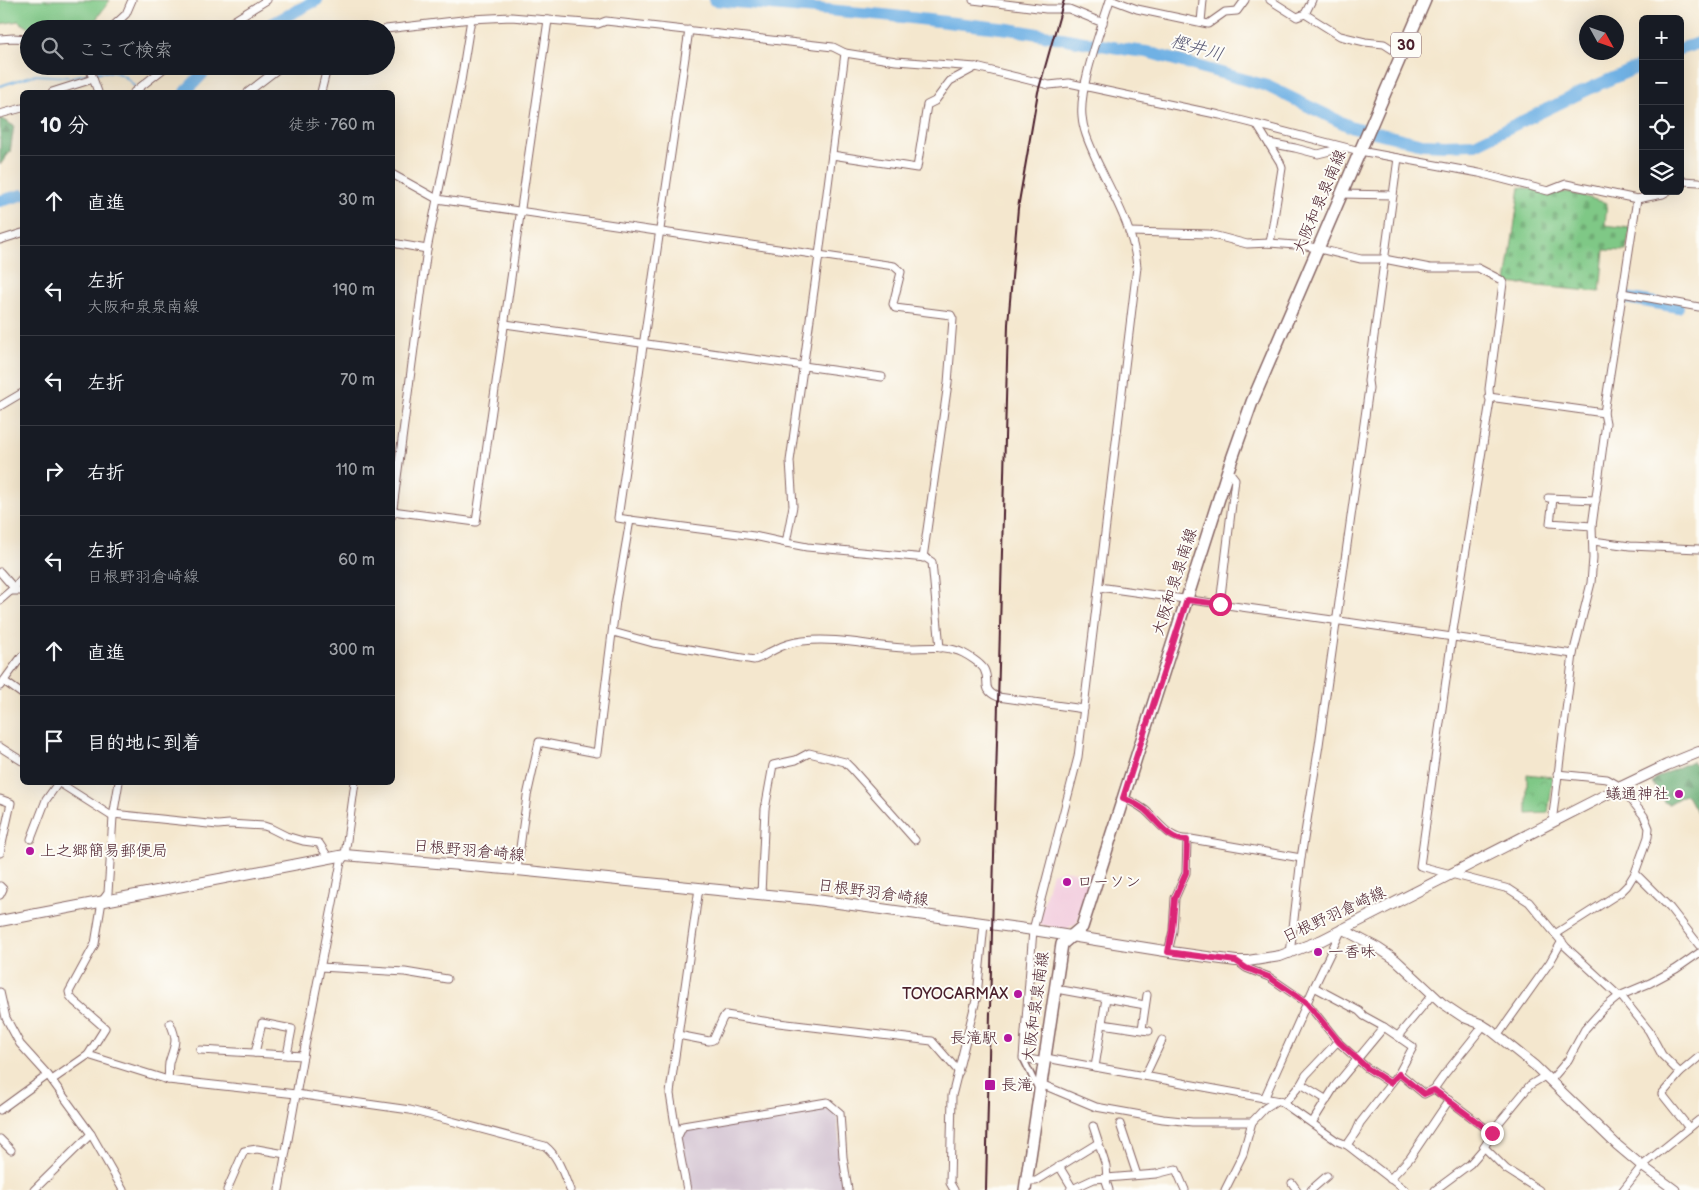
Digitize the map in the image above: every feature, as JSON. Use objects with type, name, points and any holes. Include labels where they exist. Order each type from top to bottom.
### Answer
[{"type":"main road","name":"大阪和泉泉南線","points":[[1026,1185],[1062,944],[1082,927],[1228,470],[1263,374],[1425,0]]},
{"type":"main road","name":"日根野羽倉崎線","points":[[0,921],[345,855],[809,899],[1033,930],[1168,952],[1248,961],[1290,954],[1342,930],[1622,787],[1699,752]]},
{"type":"street","points":[[120,20],[126,14],[132,0]]},
{"type":"street","points":[[235,20],[267,0]]},
{"type":"street","points":[[974,0],[1046,9],[1069,9],[1102,25]]},
{"type":"street","points":[[1245,0],[1237,11],[1226,12],[1208,24],[1137,9],[1111,0],[1085,85],[1082,114],[1085,131],[1129,232],[1136,253],[1137,266],[1078,757],[1033,930],[1023,1058],[1041,1089],[1096,1108],[1173,1120],[1252,1122]]},
{"type":"street","points":[[1201,22],[1203,0]]},
{"type":"street","points":[[1270,0],[1297,17],[1305,14],[1312,0]]},
{"type":"street","points":[[1305,14],[1340,36],[1384,44],[1401,55]]},
{"type":"street","points":[[395,28],[471,19],[511,17],[598,24],[606,21],[833,47],[845,53],[896,61],[976,67],[1050,85],[1069,83],[1085,85],[1220,115],[1345,148],[1361,149],[1548,191],[1566,184],[1637,200],[1659,195]]},
{"type":"street","points":[[395,497],[427,249],[461,81],[471,19]]},
{"type":"street","points":[[395,513],[476,522],[548,20]]},
{"type":"street","points":[[689,30],[618,518],[754,536],[807,547],[923,558],[932,562],[940,648]]},
{"type":"street","points":[[0,39],[20,38]]},
{"type":"street","points":[[786,543],[793,506],[790,461],[845,53]]},
{"type":"street","points":[[832,155],[918,168],[927,105],[936,101],[950,80],[976,67]]},
{"type":"street","points":[[56,90],[86,75]]},
{"type":"street","points":[[91,75],[97,90]]},
{"type":"street","points":[[136,90],[154,75]]},
{"type":"street","points":[[251,90],[270,75]]},
{"type":"street","points":[[322,90],[326,75]]},
{"type":"street","points":[[0,114],[20,109]]},
{"type":"street","points":[[1257,125],[1282,168],[1270,242]]},
{"type":"street","points":[[1269,143],[1318,154],[1345,148]]},
{"type":"street","points":[[1290,954],[1301,858],[1319,745],[1369,388],[1368,381],[1398,158]]},
{"type":"street","points":[[395,176],[437,198],[894,266],[901,272],[893,304],[895,308],[950,315],[953,319],[948,383],[923,558]]},
{"type":"street","points":[[1684,181],[1699,182]]},
{"type":"street","points":[[1341,194],[1393,195]]},
{"type":"street","points":[[1552,823],[1572,654],[1590,583],[1594,558],[1592,526],[1606,424],[1604,413],[1637,200]]},
{"type":"street","points":[[1129,232],[1209,234],[1247,244],[1270,242],[1318,248],[1361,259],[1384,259],[1430,268],[1478,268],[1501,280],[1490,397],[1452,637],[1420,866],[1509,889],[1529,902],[1555,934],[1620,996],[1649,1031],[1662,1055],[1680,1073]]},
{"type":"street","points":[[0,240],[20,234]]},
{"type":"street","points":[[395,244],[427,249]]},
{"type":"street","points":[[1622,294],[1699,307]]},
{"type":"street","points":[[505,324],[882,377]]},
{"type":"street","points":[[0,406],[20,394]]},
{"type":"street","points":[[1490,397],[1604,413]]},
{"type":"street","points":[[1220,604],[1235,480],[1228,470]]},
{"type":"street","points":[[1592,526],[1550,523],[1550,498],[1596,500]]},
{"type":"street","points":[[516,870],[527,796],[539,742],[597,753],[616,601],[630,520]]},
{"type":"street","points":[[1592,541],[1630,546],[1699,549]]},
{"type":"street","points":[[0,572],[13,589],[20,591]]},
{"type":"street","points":[[0,600],[20,580]]},
{"type":"street","points":[[1099,587],[1572,654]]},
{"type":"street","points":[[613,632],[653,643],[754,660],[788,644],[804,641],[849,642],[901,648],[949,648],[964,654],[985,670],[986,689],[998,697],[1084,709]]},
{"type":"street","points":[[20,659],[2,683],[20,693]]},
{"type":"street","points":[[0,747],[20,760]]},
{"type":"street","points":[[761,894],[765,809],[773,765],[796,760],[809,753],[844,762],[915,840]]},
{"type":"street","points":[[1555,934],[1621,892],[1627,886],[1635,873],[1648,837],[1649,828],[1644,816],[1622,787],[1607,778],[1557,774]]},
{"type":"street","points":[[31,839],[46,800],[57,785]]},
{"type":"street","points":[[61,785],[113,815],[218,825],[247,824],[270,828],[286,836],[319,843],[328,857]]},
{"type":"street","points":[[0,1110],[88,1054],[105,1028],[74,1001],[70,996],[70,992],[94,944],[102,901],[108,893],[113,815],[118,785]]},
{"type":"street","points":[[279,1190],[320,967],[341,862],[345,855],[355,785]]},
{"type":"street","points":[[1123,798],[1144,810],[1173,837],[1301,858]]},
{"type":"street","points":[[0,799],[11,802],[3,824],[0,853]]},
{"type":"street","points":[[1168,952],[1175,898],[1186,873],[1187,840]]},
{"type":"street","points":[[1635,873],[1670,908],[1699,945]]},
{"type":"street","points":[[0,886],[4,889],[0,896]]},
{"type":"street","points":[[687,1190],[670,1094],[699,888]]},
{"type":"street","points":[[954,1190],[950,1183],[952,1096],[977,996],[984,924]]},
{"type":"street","points":[[1264,1098],[1342,930],[1378,948],[1396,960],[1432,995],[1463,1017],[1484,1025],[1498,1035],[1534,1064],[1617,1145],[1642,1166],[1676,1190]]},
{"type":"street","points":[[1498,1035],[1550,962],[1562,941]]},
{"type":"street","points":[[1435,1190],[1470,1164],[1484,1147],[1498,1124],[1530,1085],[1547,1078],[1568,1060],[1585,1029],[1603,1009],[1620,996],[1676,969],[1699,953]]},
{"type":"street","points":[[1236,961],[1246,968],[1269,977],[1307,1003],[1338,1041],[1358,1060],[1390,1083]]},
{"type":"street","points":[[320,967],[405,972],[447,979]]},
{"type":"street","points":[[1314,987],[1358,1011],[1413,1046],[1399,1074],[1360,1123],[1347,1144]]},
{"type":"street","points":[[1056,988],[1145,1006]]},
{"type":"street","points":[[0,992],[2,1008],[20,1044],[50,1078],[91,1134],[123,1190]]},
{"type":"street","points":[[1102,1024],[1145,1030],[1146,995]]},
{"type":"street","points":[[1398,1036],[1432,995]]},
{"type":"street","points":[[1095,1067],[1106,998]]},
{"type":"street","points":[[678,1035],[709,1041],[713,1040],[726,1015],[932,1041],[959,1072]]},
{"type":"street","points":[[168,1080],[170,1063],[175,1048],[175,1034],[170,1023]]},
{"type":"street","points":[[255,1053],[262,1023],[292,1029],[287,1055]]},
{"type":"street","points":[[1399,1074],[1424,1094],[1434,1090],[1484,1025]]},
{"type":"street","points":[[1312,1123],[1336,1086],[1384,1027]]},
{"type":"street","points":[[1145,1076],[1162,1040]]},
{"type":"street","points":[[1284,1104],[1306,1075],[1338,1041]]},
{"type":"street","points":[[200,1050],[303,1056]]},
{"type":"street","points":[[88,1054],[168,1080],[296,1094],[410,1110],[544,1146],[550,1150],[558,1161],[570,1190]]},
{"type":"street","points":[[1689,1128],[1662,1094],[1680,1073],[1699,1057]]},
{"type":"street","points":[[1023,1058],[1095,1067],[1276,1101],[1284,1104],[1337,1141],[1347,1144],[1405,1190]]},
{"type":"street","points":[[1301,1084],[1327,1100]]},
{"type":"street","points":[[1434,1090],[1492,1133]]},
{"type":"street","points":[[1390,1179],[1410,1158],[1449,1100]]},
{"type":"street","points":[[1225,1190],[1243,1154],[1252,1122],[1265,1108],[1276,1101]]},
{"type":"street","points":[[677,1138],[683,1126],[827,1102],[840,1113],[843,1157],[848,1190]]},
{"type":"street","points":[[1623,1190],[1642,1166],[1699,1120]]},
{"type":"street","points":[[1120,1124],[1136,1175]]},
{"type":"street","points":[[1093,1126],[1106,1166],[1109,1190]]},
{"type":"street","points":[[36,1189],[91,1134]]},
{"type":"street","points":[[0,1139],[11,1150]]},
{"type":"street","points":[[1026,1185],[1098,1143]]},
{"type":"street","points":[[1484,1147],[1506,1169],[1539,1190]]},
{"type":"street","points":[[226,1190],[244,1151],[257,1149],[285,1154]]},
{"type":"street","points":[[1059,1166],[1072,1190],[1094,1179],[1156,1174],[1176,1168],[1186,1190]]},
{"type":"street","points":[[1312,1190],[1327,1176]]},
{"type":"street","points":[[1292,1183],[1297,1190]]},
{"type":"shaded area","points":[[1063,870],[1093,874],[1077,923],[1065,930],[1038,924],[1052,872]]},
{"type":"shaded area","points":[[826,1106],[837,1115],[844,1190],[691,1190],[681,1138],[686,1129]]},
{"type":"green space","points":[[0,0],[110,0],[96,20],[20,20],[20,22],[0,24]]},
{"type":"green space","points":[[0,118],[14,126],[10,152],[0,165]]},
{"type":"green space","points":[[1520,187],[1557,193],[1568,192],[1607,203],[1605,225],[1630,228],[1626,251],[1604,250],[1600,292],[1506,283]]},
{"type":"green space","points":[[1692,761],[1699,769],[1699,792],[1695,796],[1699,801],[1699,817],[1687,796],[1684,795],[1669,804],[1664,802],[1652,782],[1656,778]]},
{"type":"green space","points":[[1527,774],[1553,777],[1548,813],[1527,814]]},
{"type":"waterway","name":"樫井川","points":[[279,20],[317,0]]},
{"type":"waterway","name":"樫井川","points":[[714,0],[884,15],[1009,29],[1147,52],[1267,86],[1349,126],[1422,144],[1475,144],[1639,67]]},
{"type":"waterway","name":"樫井川","points":[[1684,48],[1699,43]]},
{"type":"waterway","points":[[0,86],[34,75]]},
{"type":"waterway","points":[[34,75],[71,77],[82,75]]},
{"type":"waterway","points":[[121,75],[134,86]]},
{"type":"waterway","name":"樫井川","points":[[187,90],[201,75]]},
{"type":"waterway","name":"樫井川","points":[[0,201],[20,196]]},
{"type":"waterway","points":[[1626,298],[1678,307]]},
{"type":"railway","points":[[990,1008],[1008,324],[1018,208],[1038,92],[1064,0]]},
{"type":"railway","points":[[986,1190],[990,1012]]},
{"type":"place","name":"蟻通神社","points":[[1679,794]]},
{"type":"place","name":"上之郷簡易郵便局","points":[[30,851]]},
{"type":"place","name":"ローソン","points":[[1067,882]]},
{"type":"place","name":"一香味","points":[[1318,952]]},
{"type":"place","name":"TOYOCARMAX","points":[[1018,994]]},
{"type":"place","name":"長滝駅","points":[[1008,1038]]},
{"type":"place","name":"長滝","points":[[990,1085]]},
{"type":"route","points":[[1220,604],[1187,600],[1123,798],[1138,805],[1173,837],[1187,840],[1186,873],[1176,891],[1168,952],[1236,961],[1246,968],[1269,977],[1307,1003],[1339,1042],[1367,1068],[1390,1083],[1399,1074],[1424,1094],[1434,1090],[1492,1133]]}]
